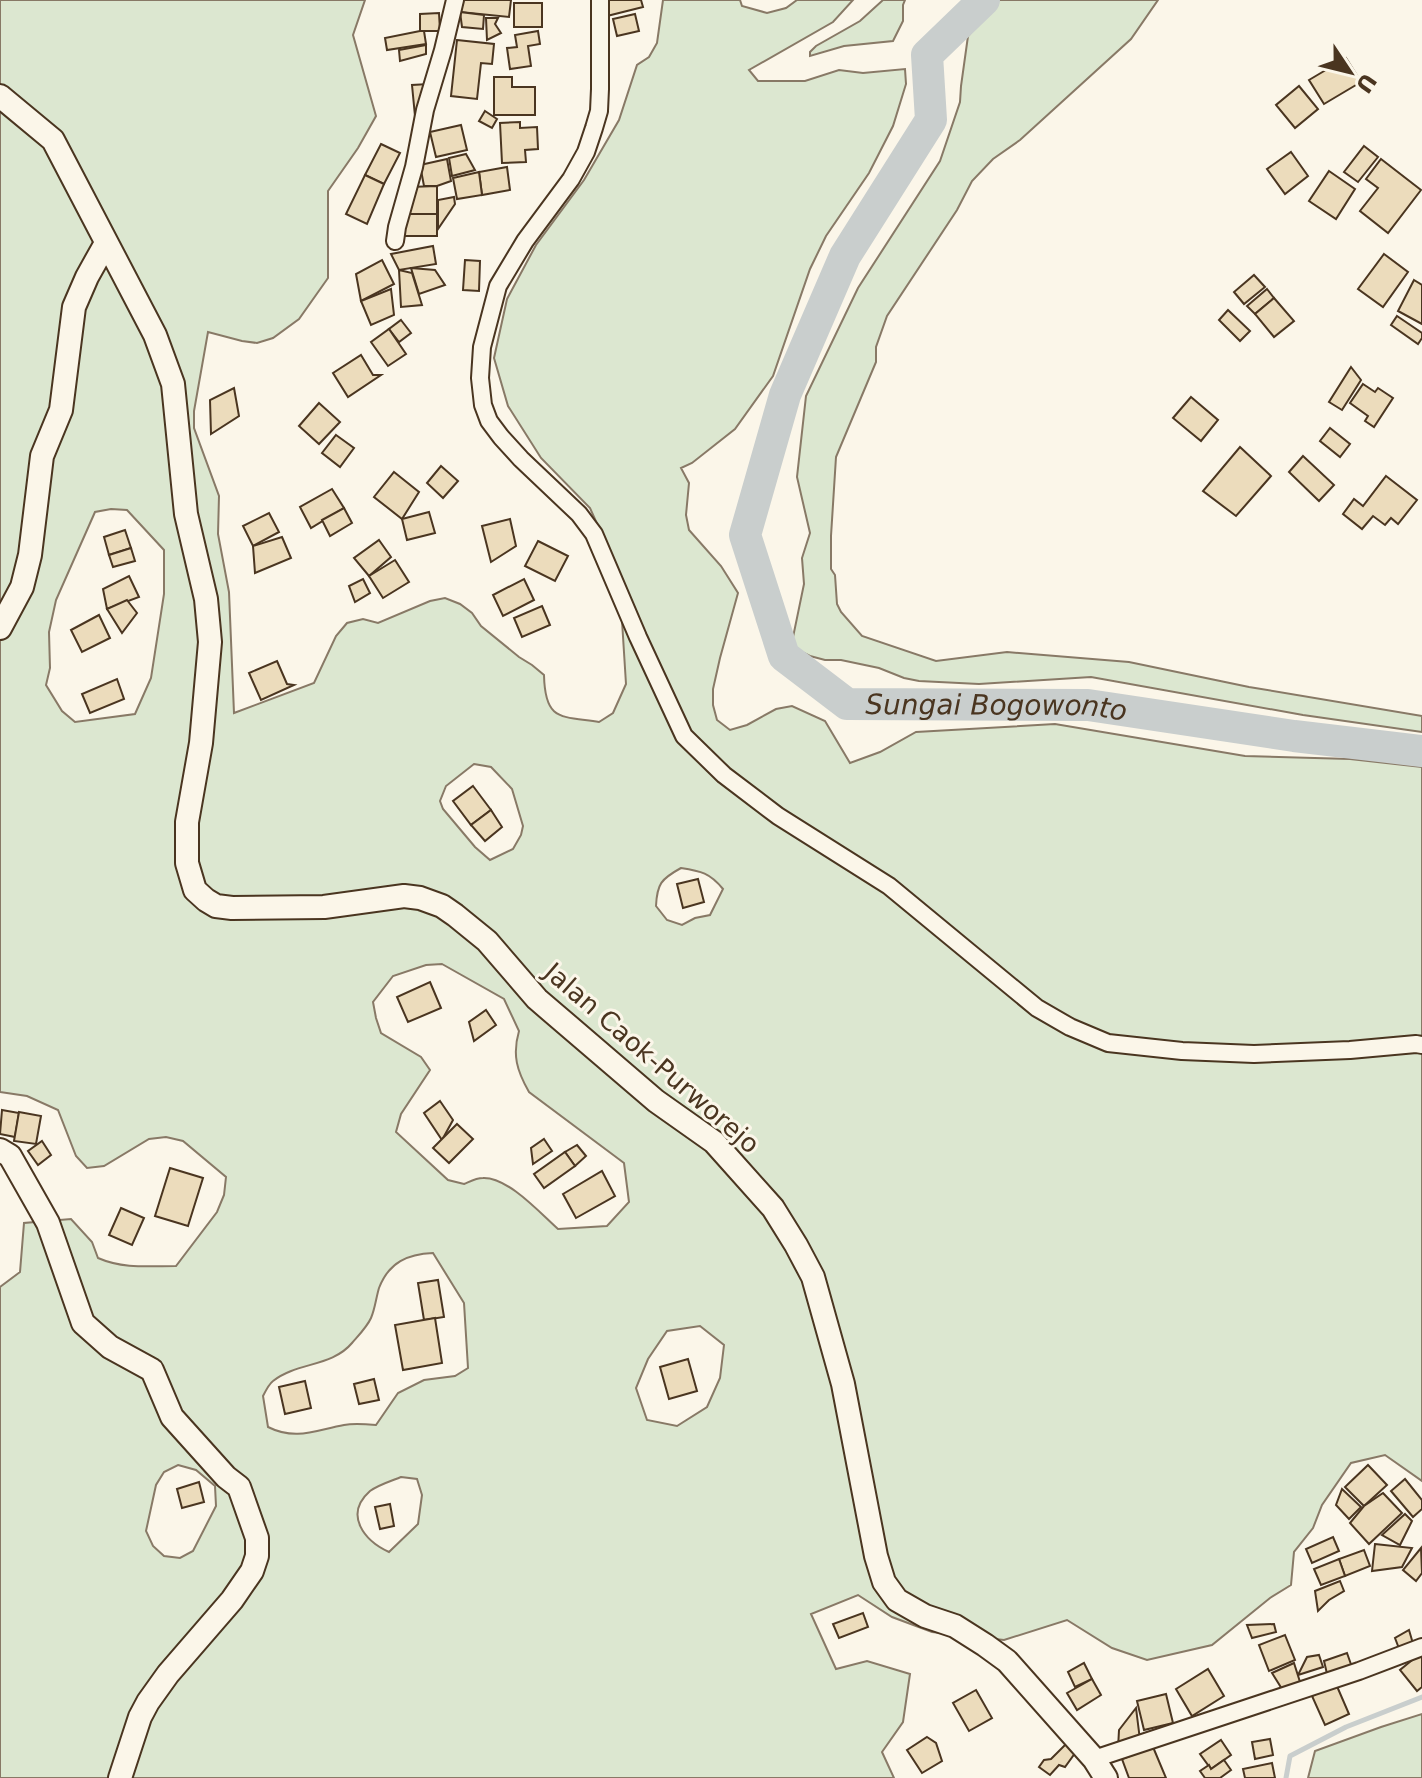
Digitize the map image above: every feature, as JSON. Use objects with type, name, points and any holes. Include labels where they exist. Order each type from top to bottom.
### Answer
[{"type":"street","points":[[395,241],[425,110],[455,0]]},
{"type":"street","points":[[600,0],[599,111],[586,152],[571,179],[525,241],[498,286],[482,347],[480,378],[483,405],[489,421],[501,437],[579,514],[594,534],[684,736],[724,775],[778,816],[889,886],[1037,1008],[1070,1027],[1108,1043],[1182,1051],[1254,1054],[1422,1045]]},
{"type":"street","name":"Jalan Caok-Purworejo","points":[[0,96],[53,140],[155,335],[173,384],[186,514],[206,599],[210,642],[201,743],[187,822],[187,863],[195,890],[216,906],[232,908],[324,907],[404,896],[442,906],[487,941],[537,999],[656,1101],[714,1142],[773,1208],[813,1277],[843,1384],[876,1556],[884,1582],[897,1600],[925,1616],[955,1626],[1007,1661],[1100,1769]]},
{"type":"street","points":[[0,628],[22,587],[30,555],[42,456],[61,410],[74,307],[106,243]]},
{"type":"street","points":[[0,1150],[10,1156],[48,1223],[83,1323],[110,1347],[152,1370],[172,1417],[226,1477],[239,1487],[257,1538],[257,1556],[252,1571],[148,1702],[120,1778]]},
{"type":"street","points":[[1100,1769],[1422,1647]]},
{"type":"green space","points":[[0,0],[365,0],[353,35],[376,116],[328,191],[328,278],[299,319],[273,338],[257,343],[208,332],[194,411],[194,428],[219,496],[218,534],[229,592],[234,713],[314,683],[336,636],[347,623],[363,619],[378,623],[430,601],[445,598],[472,613],[481,626],[544,675],[548,701],[557,714],[599,722],[613,713],[626,684],[619,573],[590,508],[541,458],[508,406],[494,358],[507,299],[536,245],[584,180],[619,120],[637,65],[649,57],[657,43],[663,0],[740,0],[742,6],[767,13],[786,8],[797,0],[853,0],[833,22],[749,70],[758,81],[805,81],[839,70],[863,73],[905,69],[906,84],[893,126],[869,173],[826,236],[810,269],[773,376],[735,429],[681,468],[689,483],[686,515],[689,530],[721,566],[738,593],[713,689],[717,720],[730,730],[747,725],[776,709],[792,706],[825,721],[850,763],[880,752],[916,732],[1055,724],[1245,756],[1350,759],[1422,767],[1422,1481],[1385,1455],[1351,1463],[1322,1505],[1313,1528],[1294,1552],[1291,1585],[1212,1645],[1147,1660],[1112,1648],[1067,1620],[1004,1640],[932,1632],[892,1617],[858,1595],[811,1614],[836,1669],[867,1661],[910,1674],[903,1722],[882,1752],[894,1778],[0,1778],[0,1287],[20,1272],[24,1223],[71,1219],[92,1242],[98,1258],[127,1265],[176,1266],[217,1212],[224,1195],[226,1177],[183,1141],[166,1137],[149,1139],[104,1166],[87,1168],[76,1156],[58,1110],[27,1096],[0,1092]],"holes":[[[127,510],[164,550],[164,594],[151,678],[135,714],[75,722],[62,711],[46,685],[50,668],[49,632],[56,600],[95,512]],[[474,764],[491,767],[512,789],[523,826],[521,835],[513,849],[490,860],[475,847],[443,809],[440,801],[446,786]],[[681,868],[714,879],[723,889],[710,915],[682,925],[667,920],[656,906],[659,887],[669,875]],[[442,964],[504,999],[519,1031],[517,1063],[529,1092],[624,1163],[629,1202],[607,1226],[558,1229],[503,1183],[483,1178],[464,1184],[448,1180],[396,1132],[401,1114],[430,1070],[421,1057],[381,1033],[373,1002],[393,976],[426,965]],[[433,1253],[464,1303],[468,1368],[455,1376],[424,1380],[398,1393],[376,1425],[348,1424],[297,1434],[268,1427],[263,1396],[270,1384],[293,1370],[325,1361],[344,1351],[369,1321],[379,1288],[388,1272],[400,1261]],[[700,1326],[724,1345],[720,1378],[707,1407],[677,1426],[647,1420],[636,1388],[648,1359],[667,1331]],[[178,1465],[196,1470],[215,1486],[216,1506],[193,1551],[180,1558],[164,1556],[153,1546],[146,1531],[156,1485],[164,1472]],[[401,1477],[417,1479],[422,1495],[418,1524],[389,1552],[365,1534],[358,1518],[362,1500],[381,1485]]]},
{"type":"green space","points":[[883,0],[905,0],[903,21],[893,41],[844,46],[810,56],[816,46],[860,21]]},
{"type":"green space","points":[[999,0],[1158,0],[1131,39],[1020,140],[993,159],[972,181],[957,210],[887,316],[876,347],[876,362],[836,457],[831,569],[835,575],[837,604],[841,612],[862,636],[936,661],[1007,652],[1129,662],[1249,687],[1422,716],[1422,732],[1303,715],[1091,677],[979,684],[919,681],[879,668],[825,660],[796,649],[792,642],[804,584],[802,558],[810,533],[797,477],[806,396],[858,288],[940,161],[960,102],[968,36]]},
{"type":"green space","points":[[1422,1714],[1422,1778],[1308,1778],[1315,1751]]},
{"type":"building","points":[[461,0],[511,0],[509,17],[460,12]]},
{"type":"building","points":[[603,0],[641,0],[643,7],[607,16]]},
{"type":"building","points":[[514,3],[542,3],[542,27],[514,27]]},
{"type":"building","points":[[460,12],[484,15],[483,29],[462,27]]},
{"type":"building","points":[[439,13],[440,31],[420,31],[420,14]]},
{"type":"building","points":[[635,14],[639,31],[617,36],[613,19]]},
{"type":"building","points":[[486,18],[498,18],[495,24],[501,33],[487,40]]},
{"type":"building","points":[[424,31],[426,44],[387,50],[385,38]]},
{"type":"building","points":[[538,31],[540,44],[528,46],[531,66],[510,69],[507,48],[517,47],[515,35]]},
{"type":"building","points":[[457,40],[494,44],[492,64],[481,63],[477,99],[451,96]]},
{"type":"building","points":[[426,45],[426,54],[400,61],[399,50]]},
{"type":"building","points":[[1346,58],[1361,82],[1324,104],[1309,80]]},
{"type":"building","points":[[494,77],[512,77],[512,87],[535,87],[535,115],[494,115]]},
{"type":"building","points":[[429,84],[421,115],[415,116],[412,85]]},
{"type":"building","points":[[1299,86],[1318,109],[1295,128],[1276,105]]},
{"type":"building","points":[[485,111],[497,119],[492,128],[479,121]]},
{"type":"building","points":[[520,122],[520,128],[537,127],[538,149],[525,150],[526,162],[502,163],[500,123]]},
{"type":"building","points":[[461,125],[467,150],[436,157],[430,132]]},
{"type":"building","points":[[381,144],[400,153],[384,184],[365,175]]},
{"type":"building","points":[[1364,146],[1378,157],[1358,182],[1344,172]]},
{"type":"building","points":[[1291,152],[1308,176],[1285,194],[1267,169]]},
{"type":"building","points":[[466,154],[475,170],[452,176],[449,158]]},
{"type":"building","points":[[447,159],[451,181],[424,186],[420,165]]},
{"type":"building","points":[[1381,159],[1421,190],[1388,233],[1360,211],[1378,188],[1366,179]]},
{"type":"building","points":[[507,167],[510,190],[482,195],[479,172]]},
{"type":"building","points":[[1329,171],[1355,189],[1336,219],[1309,201]]},
{"type":"building","points":[[479,172],[482,195],[457,199],[453,178]]},
{"type":"building","points":[[365,175],[384,184],[367,224],[346,214]]},
{"type":"building","points":[[437,186],[437,214],[410,214],[409,187]]},
{"type":"building","points":[[454,197],[455,204],[438,229],[438,200]]},
{"type":"building","points":[[437,214],[437,236],[405,236],[405,216]]},
{"type":"building","points":[[433,246],[436,264],[399,270],[391,254]]},
{"type":"building","points":[[1384,254],[1408,272],[1383,307],[1358,289]]},
{"type":"building","points":[[382,260],[394,284],[361,301],[356,274]]},
{"type":"building","points":[[465,260],[480,261],[479,291],[463,290]]},
{"type":"building","points":[[411,268],[435,270],[445,285],[419,294]]},
{"type":"building","points":[[399,270],[412,273],[422,305],[401,307]]},
{"type":"building","points":[[1254,275],[1265,287],[1244,304],[1234,292]]},
{"type":"building","points":[[1414,280],[1422,285],[1422,324],[1398,311]]},
{"type":"building","points":[[391,289],[394,315],[371,325],[361,301]]},
{"type":"building","points":[[1267,289],[1274,298],[1255,314],[1247,306]]},
{"type":"building","points":[[1274,298],[1294,321],[1274,337],[1255,314]]},
{"type":"building","points":[[1228,310],[1250,331],[1240,341],[1219,320]]},
{"type":"building","points":[[1397,316],[1422,333],[1418,344],[1391,325]]},
{"type":"building","points":[[401,320],[411,333],[399,342],[389,329]]},
{"type":"building","points":[[389,329],[406,354],[388,366],[371,342]]},
{"type":"building","points":[[361,355],[373,375],[381,375],[348,397],[333,373]]},
{"type":"building","points":[[1351,367],[1361,380],[1342,410],[1329,402]]},
{"type":"building","points":[[1363,384],[1375,392],[1378,388],[1393,398],[1374,427],[1365,421],[1368,416],[1350,403]]},
{"type":"building","points":[[234,388],[239,416],[211,434],[210,400]]},
{"type":"building","points":[[1191,397],[1218,420],[1201,441],[1173,418]]},
{"type":"building","points":[[319,403],[340,422],[319,444],[299,426]]},
{"type":"building","points":[[1330,428],[1350,444],[1340,457],[1320,441]]},
{"type":"building","points":[[336,435],[354,448],[340,467],[322,453]]},
{"type":"building","points":[[1240,447],[1271,476],[1236,516],[1203,491]]},
{"type":"building","points":[[1303,456],[1334,485],[1319,501],[1289,472]]},
{"type":"building","points":[[441,466],[458,481],[443,498],[427,483]]},
{"type":"building","points":[[394,472],[419,492],[402,519],[374,497]]},
{"type":"building","points":[[1386,476],[1417,500],[1398,524],[1391,518],[1385,525],[1373,516],[1362,529],[1343,514],[1354,499],[1363,506]]},
{"type":"building","points":[[332,489],[344,508],[311,528],[300,507]]},
{"type":"building","points":[[344,508],[352,523],[330,536],[322,520]]},
{"type":"building","points":[[429,512],[435,533],[407,540],[402,519]]},
{"type":"building","points":[[269,513],[279,532],[253,546],[243,526]]},
{"type":"building","points":[[510,519],[516,546],[491,562],[482,526]]},
{"type":"building","points":[[125,530],[131,548],[109,555],[104,537]]},
{"type":"building","points":[[282,537],[291,558],[255,573],[253,546]]},
{"type":"building","points":[[379,540],[391,557],[369,576],[354,558]]},
{"type":"building","points":[[538,541],[568,556],[555,581],[525,566]]},
{"type":"building","points":[[131,548],[135,561],[113,567],[109,555]]},
{"type":"building","points":[[395,560],[409,582],[383,598],[369,576]]},
{"type":"building","points":[[129,576],[139,597],[107,609],[103,589]]},
{"type":"building","points":[[363,579],[370,593],[355,602],[349,586]]},
{"type":"building","points":[[524,579],[534,600],[503,616],[493,595]]},
{"type":"building","points":[[127,600],[137,613],[122,633],[107,609]]},
{"type":"building","points":[[542,606],[550,625],[522,637],[514,618]]},
{"type":"building","points":[[99,615],[110,638],[82,652],[71,630]]},
{"type":"building","points":[[277,661],[287,684],[294,685],[261,700],[249,673]]},
{"type":"building","points":[[117,679],[124,699],[90,713],[82,694]]},
{"type":"building","points":[[473,786],[491,810],[471,825],[453,801]]},
{"type":"building","points":[[491,810],[502,827],[485,841],[471,825]]},
{"type":"building","points":[[698,879],[704,902],[683,908],[677,884]]},
{"type":"building","points":[[430,982],[441,1008],[408,1022],[397,997]]},
{"type":"building","points":[[486,1010],[496,1025],[474,1041],[469,1022]]},
{"type":"building","points":[[440,1101],[453,1120],[442,1140],[424,1113]]},
{"type":"building","points":[[2,1110],[19,1113],[15,1137],[0,1134]]},
{"type":"building","points":[[19,1112],[41,1116],[36,1144],[14,1141]]},
{"type":"building","points":[[457,1124],[473,1139],[449,1163],[433,1148]]},
{"type":"building","points":[[544,1139],[552,1151],[533,1164],[531,1148]]},
{"type":"building","points":[[42,1141],[51,1155],[38,1165],[28,1151]]},
{"type":"building","points":[[577,1145],[586,1156],[575,1166],[565,1152]]},
{"type":"building","points":[[565,1152],[575,1166],[544,1188],[534,1174]]},
{"type":"building","points":[[170,1168],[203,1178],[188,1226],[155,1216]]},
{"type":"building","points":[[602,1171],[615,1196],[576,1218],[563,1194]]},
{"type":"building","points":[[121,1208],[144,1218],[132,1245],[109,1235]]},
{"type":"building","points":[[438,1280],[444,1317],[424,1320],[418,1283]]},
{"type":"building","points":[[435,1318],[442,1363],[403,1370],[395,1325]]},
{"type":"building","points":[[688,1359],[697,1391],[669,1399],[660,1367]]},
{"type":"building","points":[[374,1379],[379,1400],[359,1404],[354,1384]]},
{"type":"building","points":[[305,1381],[311,1408],[285,1414],[279,1387]]},
{"type":"building","points":[[1368,1465],[1387,1485],[1364,1506],[1345,1487]]},
{"type":"building","points":[[1405,1479],[1422,1500],[1422,1509],[1413,1517],[1391,1491]]},
{"type":"building","points":[[199,1482],[204,1502],[182,1508],[177,1489]]},
{"type":"building","points":[[1342,1489],[1361,1507],[1349,1519],[1336,1505]]},
{"type":"building","points":[[1383,1493],[1402,1513],[1369,1544],[1350,1523],[1364,1506]]},
{"type":"building","points":[[390,1504],[394,1526],[380,1529],[375,1507]]},
{"type":"building","points":[[1405,1514],[1412,1521],[1400,1545],[1382,1535]]},
{"type":"building","points":[[1333,1537],[1339,1551],[1312,1563],[1306,1549]]},
{"type":"building","points":[[1375,1544],[1412,1548],[1402,1567],[1372,1571]]},
{"type":"building","points":[[1421,1548],[1422,1573],[1416,1581],[1403,1570]]},
{"type":"building","points":[[1364,1550],[1370,1566],[1345,1576],[1339,1559]]},
{"type":"building","points":[[1339,1559],[1345,1576],[1321,1585],[1314,1569]]},
{"type":"building","points":[[1340,1581],[1344,1591],[1318,1611],[1315,1591]]},
{"type":"building","points":[[863,1613],[868,1627],[839,1638],[833,1624]]},
{"type":"building","points":[[1274,1624],[1276,1632],[1252,1638],[1247,1625]]},
{"type":"building","points":[[1409,1630],[1414,1647],[1400,1651],[1395,1638]]},
{"type":"building","points":[[1285,1635],[1295,1660],[1269,1671],[1259,1645]]},
{"type":"building","points":[[1422,1652],[1422,1687],[1417,1691],[1400,1670]]},
{"type":"building","points":[[1347,1653],[1353,1670],[1328,1678],[1324,1661]]},
{"type":"building","points":[[1319,1655],[1323,1667],[1298,1675],[1307,1657]]},
{"type":"building","points":[[1084,1663],[1092,1679],[1075,1687],[1068,1672]]},
{"type":"building","points":[[1294,1663],[1300,1682],[1282,1689],[1272,1673]]},
{"type":"building","points":[[1208,1669],[1224,1696],[1192,1716],[1176,1689]]},
{"type":"building","points":[[1092,1679],[1101,1695],[1077,1710],[1067,1693]]},
{"type":"building","points":[[1336,1684],[1349,1714],[1325,1725],[1312,1696]]},
{"type":"building","points":[[976,1690],[992,1718],[969,1731],[953,1703]]},
{"type":"building","points":[[1166,1694],[1173,1723],[1144,1730],[1137,1701]]},
{"type":"building","points":[[1136,1708],[1140,1740],[1118,1749],[1119,1730]]},
{"type":"building","points":[[927,1737],[936,1743],[942,1761],[922,1773],[907,1750]]},
{"type":"building","points":[[1270,1739],[1273,1755],[1255,1759],[1252,1742]]},
{"type":"building","points":[[1221,1740],[1231,1755],[1211,1769],[1200,1754]]},
{"type":"building","points":[[1068,1742],[1078,1749],[1065,1767],[1059,1765],[1050,1775],[1039,1767],[1044,1760],[1051,1759]]},
{"type":"building","points":[[1153,1747],[1166,1778],[1129,1778],[1122,1759]]},
{"type":"building","points":[[1224,1760],[1231,1770],[1220,1778],[1205,1778],[1200,1771],[1209,1765],[1211,1769]]},
{"type":"building","points":[[1272,1763],[1275,1778],[1245,1778],[1243,1769]]},
{"type":"waterway","name":"Sungai Bogowonto","points":[[984,0],[927,55],[931,120],[845,256],[785,395],[745,535],[784,656],[847,704],[1088,705],[1294,736],[1422,751]]},
{"type":"waterway","points":[[1286,1778],[1290,1756],[1346,1727],[1422,1697]]}]
